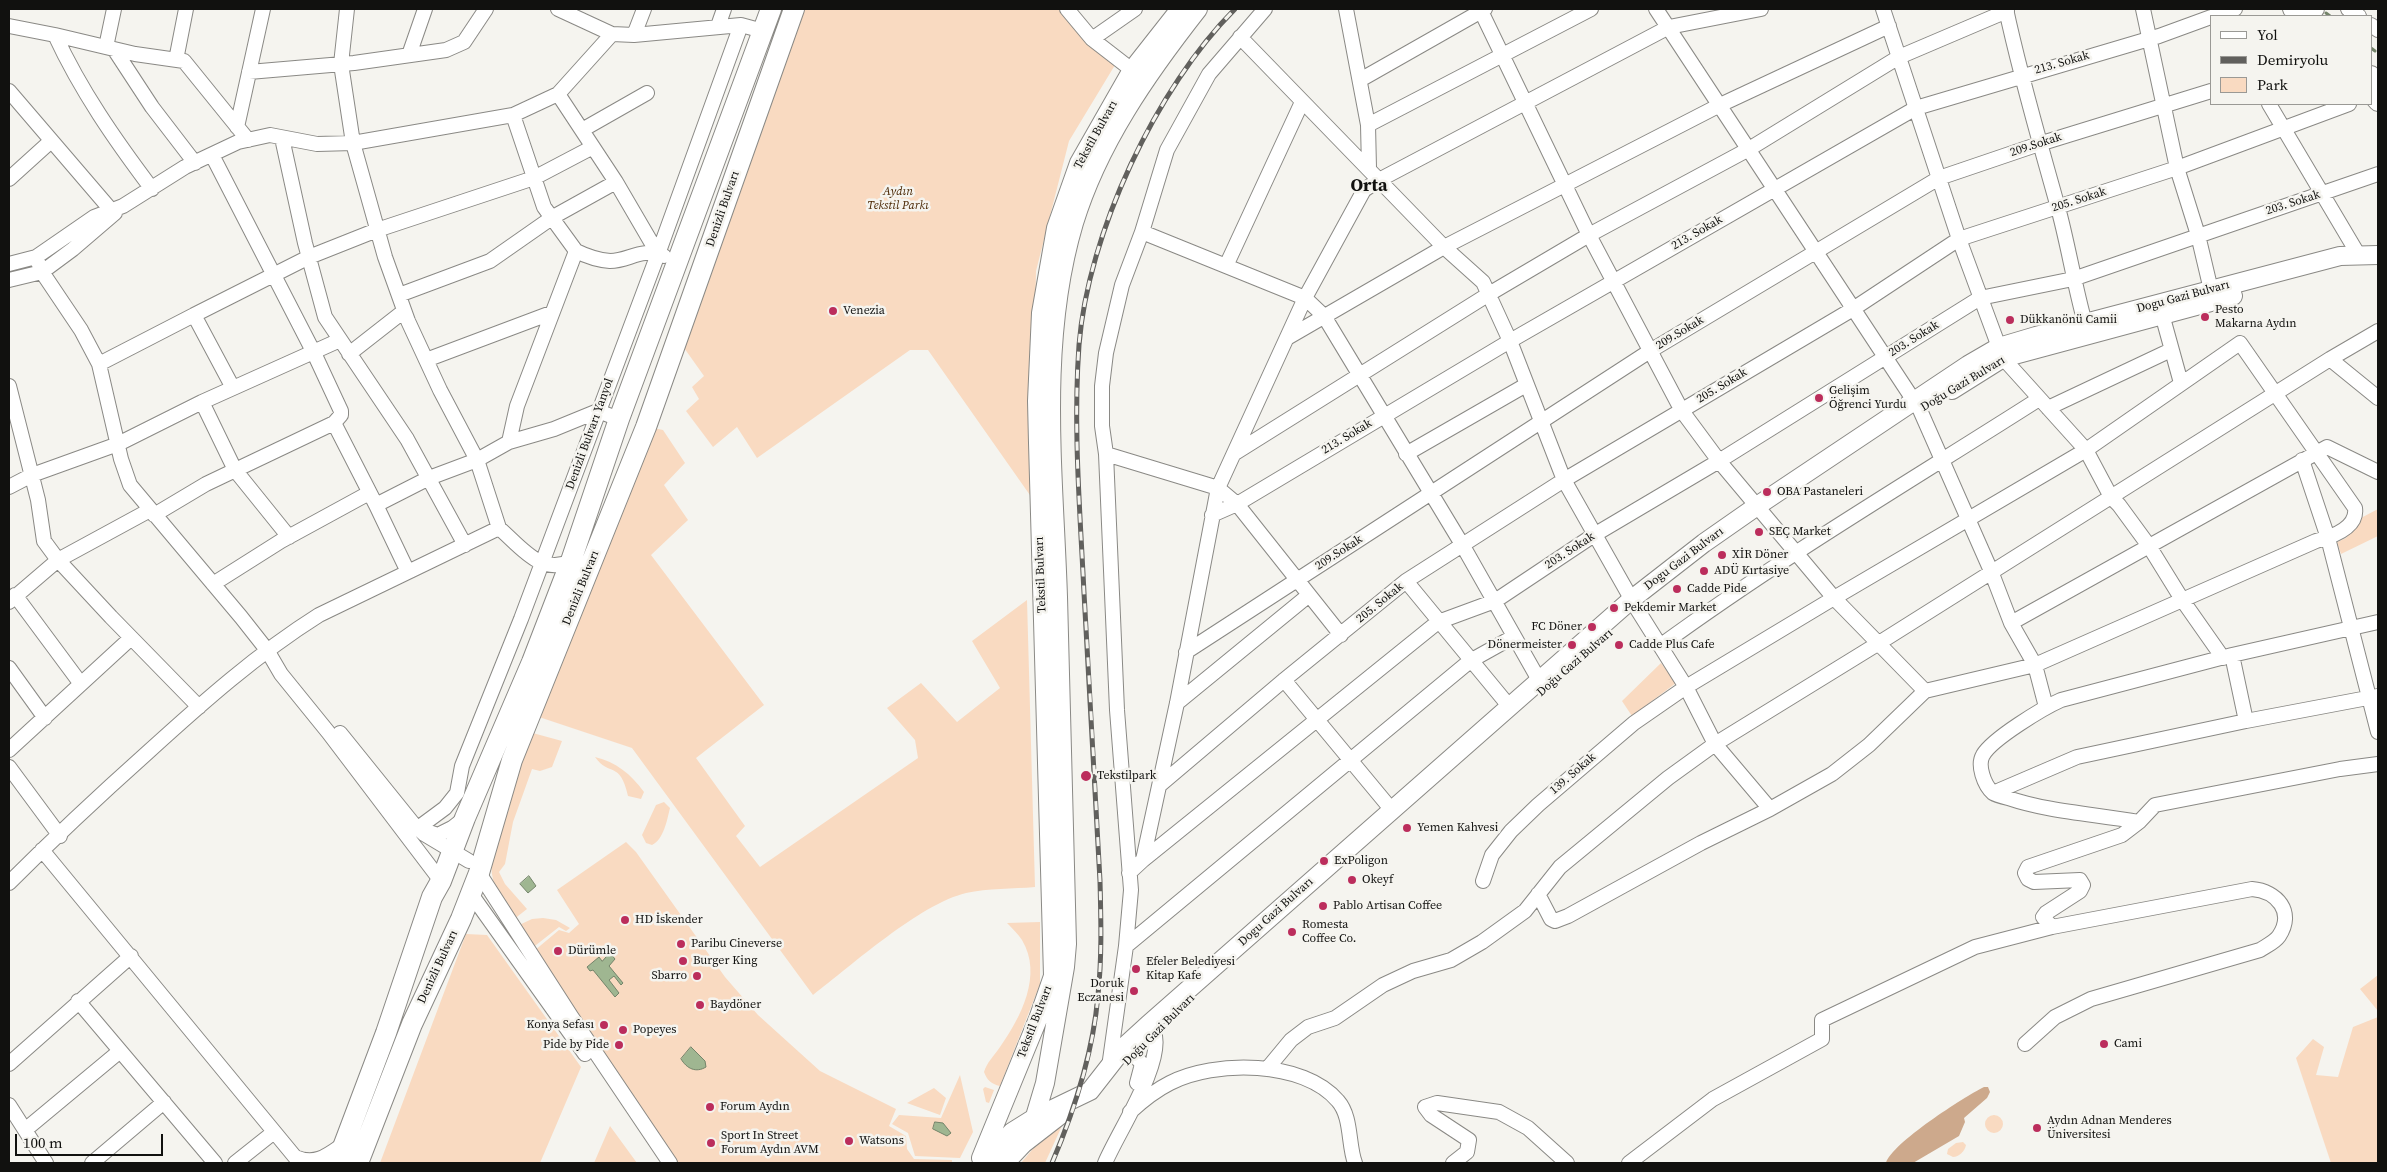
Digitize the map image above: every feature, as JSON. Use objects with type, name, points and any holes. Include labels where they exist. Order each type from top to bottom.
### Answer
[{"type":"highway","name":"Denizli Bulvarı","points":[[358,1163],[412,1024],[471,894],[458,866],[465,818],[532,662],[571,561],[619,419],[771,9]]},
{"type":"highway","name":"Denizli Bulvarı","points":[[337,1163],[386,1033],[432,897],[458,866],[512,760],[646,427],[794,9]]},
{"type":"highway","points":[[458,866],[444,889],[454,896],[471,894]]},
{"type":"main road","name":"Tekstil Bulvarı","points":[[1023,1144],[1036,1117],[1045,1082],[1047,1022],[1053,976],[1037,401],[1041,313],[1056,228],[1079,163],[1132,70],[1180,9]]},
{"type":"main road","name":"Tekstil Bulvarı","points":[[979,1163],[1047,1022],[1067,944],[1058,598],[1051,438],[1053,345],[1062,278],[1074,224],[1094,166],[1131,102],[1164,52],[1198,9]]},
{"type":"main road","name":"Dogu Gazi Bulvarı","points":[[2001,352],[2085,323],[2161,310],[2211,290],[2340,256],[2358,254],[2378,255]]},
{"type":"main road","name":"Doğu Gazi Bulvarı","points":[[1023,1144],[1057,1116],[1087,1105],[1097,1097],[1130,1049],[1154,1032],[1514,706],[1635,604],[1760,509],[1917,406],[2001,352],[2161,310],[2342,267],[2378,265]]},
{"type":"main road","name":"Dogu Gazi Bulvarı","points":[[1514,706],[1539,680],[1635,604]]},
{"type":"main road","name":"Dogu Gazi Bulvarı","points":[[983,1163],[1012,1132],[1036,1117],[1090,1091],[1130,1049],[1395,813]]},
{"type":"main road","points":[[1045,1082],[1049,1096],[1061,1105]]},
{"type":"main road","points":[[1005,1163],[1023,1144]]},
{"type":"street","points":[[114,9],[110,48],[195,163]]},
{"type":"street","points":[[176,60],[186,9]]},
{"type":"street","points":[[237,127],[263,9]]},
{"type":"street","points":[[347,9],[341,64],[353,143],[404,311],[426,360],[477,460],[499,528],[541,564],[560,567],[571,561]]},
{"type":"street","points":[[409,55],[425,9]]},
{"type":"street","points":[[249,72],[341,64],[446,50],[464,42],[486,9]]},
{"type":"street","points":[[634,35],[644,9]]},
{"type":"street","points":[[718,26],[724,9]]},
{"type":"street","points":[[1067,9],[1092,39],[1132,70]]},
{"type":"street","points":[[1092,39],[1135,9]]},
{"type":"street","points":[[1108,1070],[1126,946],[1131,890],[1117,710],[1106,454],[1102,426],[1102,386],[1106,353],[1122,284],[1142,232],[1168,150],[1209,74],[1266,9]]},
{"type":"street","points":[[1346,9],[1368,125],[1369,168]]},
{"type":"street","points":[[1368,125],[1591,9]]},
{"type":"street","points":[[1656,9],[1886,356],[1917,406],[1943,461],[2011,623],[2035,665],[2046,707]]},
{"type":"street","points":[[1143,860],[1160,785],[1218,488],[1305,298],[1364,190],[1379,180],[1669,27],[1719,12],[1761,9]]},
{"type":"street","points":[[1884,9],[1959,239],[2001,352],[2043,404],[2086,450],[2111,497],[2149,546],[2183,601],[2227,656],[2246,721]]},
{"type":"street","points":[[2142,9],[2165,105],[2177,168],[2198,235],[2211,290]]},
{"type":"street","name":"213. Sokak","points":[[2214,15],[2235,9]]},
{"type":"street","points":[[567,10],[612,34],[634,35],[741,25],[763,31]]},
{"type":"street","points":[[1360,80],[1482,10],[1502,56],[1612,282],[1682,411],[1719,461],[1834,598],[1924,691]]},
{"type":"street","points":[[1235,453],[1489,294],[1589,235],[1749,149],[1899,57],[2007,10],[2021,76],[2058,206],[2072,279],[2085,323]]},
{"type":"street","name":"213. Sokak","points":[[1212,515],[1237,504],[1510,340],[1916,108],[2150,38],[2210,16]]},
{"type":"street","name":"Denizli Bulvarı Yanyol","points":[[418,828],[445,808],[457,793],[462,766],[482,721],[658,254],[741,25]]},
{"type":"street","points":[[9,26],[110,48],[184,61],[248,140]]},
{"type":"street","points":[[1287,338],[1444,246],[1720,105],[1889,26]]},
{"type":"street","points":[[9,264],[36,257],[94,217],[117,208],[195,163],[248,140],[270,135],[317,144],[353,143],[513,115],[558,94],[612,34]]},
{"type":"street","points":[[55,35],[93,106],[152,189]]},
{"type":"street","points":[[1240,37],[1444,246],[1483,282],[1510,340],[1564,480],[1594,535],[1686,688],[1716,744],[1770,809]]},
{"type":"street","points":[[9,91],[52,141],[117,208]]},
{"type":"street","name":"209.Sokak","points":[[1186,652],[1650,351],[1939,178],[2039,144],[2210,91]]},
{"type":"street","points":[[582,130],[647,93]]},
{"type":"street","points":[[558,94],[616,182],[658,254]]},
{"type":"street","points":[[1226,266],[1302,102]]},
{"type":"street","points":[[2270,105],[2324,193],[2358,254]]},
{"type":"street","name":"205. Sokak","points":[[1160,785],[1284,680],[1406,581],[1564,480],[1853,308],[1959,239],[2177,168],[2346,105]]},
{"type":"street","points":[[513,115],[544,207],[576,251],[588,256],[611,261],[646,252],[677,260]]},
{"type":"street","points":[[282,138],[309,257],[325,317],[407,439],[465,544]]},
{"type":"street","points":[[11,172],[52,141]]},
{"type":"street","points":[[99,364],[272,274],[309,257],[378,230],[534,178],[593,148]]},
{"type":"street","points":[[81,684],[12,599],[58,560],[235,470],[334,423],[341,415],[341,411],[314,353],[212,155]]},
{"type":"street","name":"203. Sokak","points":[[1129,873],[1438,622],[1495,600],[1594,535],[1719,461],[1980,298],[2072,279],[2378,174]]},
{"type":"street","points":[[398,295],[490,260],[553,218],[616,182]]},
{"type":"street","points":[[9,280],[42,272],[73,249],[117,208]]},
{"type":"street","points":[[1142,232],[1305,298],[1324,316],[1495,600],[1513,637],[1539,680]]},
{"type":"street","points":[[509,442],[517,406],[576,251]]},
{"type":"street","points":[[36,257],[42,272],[81,330],[99,364],[130,485],[267,650],[281,674],[328,732],[458,866],[624,1102],[659,1163]]},
{"type":"street","points":[[2161,310],[2181,383]]},
{"type":"street","points":[[349,354],[404,311]]},
{"type":"street","points":[[426,360],[551,313]]},
{"type":"street","points":[[194,315],[233,388]]},
{"type":"street","points":[[1267,1069],[1291,1040],[1308,1027],[1335,1018],[1383,985],[1413,972],[1451,960],[1482,942],[1525,911],[1560,867],[1668,778],[1716,744],[2330,359],[2378,331]]},
{"type":"street","points":[[9,471],[13,485],[118,444],[202,402],[340,340]]},
{"type":"street","name":"139. Sokak","points":[[1483,881],[1492,855],[1526,816],[1634,722],[1834,598],[2086,450],[2240,342],[2275,394]]},
{"type":"street","points":[[1660,646],[1702,614],[1943,461],[2043,404],[2171,350]]},
{"type":"street","points":[[2330,359],[2378,398]]},
{"type":"street","points":[[1406,454],[1526,385]]},
{"type":"street","points":[[9,386],[32,476],[44,541],[58,560],[199,707]]},
{"type":"street","points":[[1538,894],[1551,919],[1555,922],[1701,843],[1770,809],[1832,774],[1869,745],[1924,691],[2035,665],[2316,541],[2338,534],[2352,521],[2355,512],[2275,394]]},
{"type":"street","points":[[202,402],[235,470],[289,537]]},
{"type":"street","points":[[376,505],[429,478],[477,460],[509,442],[554,429],[598,411],[619,419]]},
{"type":"street","points":[[334,423],[408,572]]},
{"type":"street","points":[[2011,623],[2327,447],[2378,472]]},
{"type":"street","points":[[1106,454],[1218,488],[1237,504],[1340,634]]},
{"type":"street","points":[[2302,460],[2328,538],[2373,697],[2378,732]]},
{"type":"street","points":[[213,584],[289,537],[369,492]]},
{"type":"street","points":[[9,884],[42,850],[60,836],[116,781],[199,707],[267,650],[319,615],[499,528]]},
{"type":"street","points":[[1406,581],[1470,661],[1514,706]]},
{"type":"street","points":[[1176,703],[1309,595]]},
{"type":"street","points":[[2139,822],[2018,802],[1993,793],[1984,778],[1980,764],[1983,755],[1992,745],[2046,707],[2060,700],[2227,656],[2378,622]]},
{"type":"street","points":[[1126,946],[1470,661],[1513,637]]},
{"type":"street","points":[[9,750],[131,638]]},
{"type":"street","points":[[267,650],[289,669],[418,828],[458,866]]},
{"type":"street","points":[[9,668],[45,718]]},
{"type":"street","points":[[1284,680],[1318,718],[1395,813]]},
{"type":"street","points":[[1993,793],[2077,758],[2246,721],[2373,697]]},
{"type":"street","points":[[2052,927],[2043,917],[2046,913],[2080,891],[2083,885],[2080,880],[2034,882],[2028,879],[2025,873],[2028,867],[2122,835],[2139,822],[2155,805],[2340,769],[2378,764]]},
{"type":"street","points":[[9,767],[60,836]]},
{"type":"street","points":[[418,828],[438,835],[452,828],[465,818]]},
{"type":"street","points":[[42,850],[295,1157],[310,1161],[321,1160],[345,1143]]},
{"type":"street","points":[[1628,1163],[1712,1099],[1822,1039],[1822,1020],[1975,946],[2052,927],[2252,888],[2267,890],[2279,900],[2285,913],[2284,927],[2278,938],[2260,950],[2091,999],[2055,1017],[2025,1044]]},
{"type":"street","points":[[471,894],[670,1163]]},
{"type":"street","points":[[9,1064],[131,956]]},
{"type":"street","points":[[78,1001],[215,1163]]},
{"type":"street","points":[[1105,1163],[1156,1056],[1158,1041],[1154,1032]]},
{"type":"street","points":[[1097,1163],[1140,1076],[1142,1064],[1130,1049]]},
{"type":"street","points":[[25,1130],[120,1051]]},
{"type":"street","points":[[1130,1112],[1150,1094],[1171,1082],[1212,1070],[1242,1066],[1279,1070],[1318,1083],[1339,1102],[1347,1123],[1355,1163]]},
{"type":"street","points":[[92,1163],[164,1102]]},
{"type":"street","points":[[1453,1163],[1467,1152],[1469,1140],[1431,1115],[1425,1107],[1437,1103],[1500,1112],[1528,1128],[1567,1163]]},
{"type":"street","points":[[9,1105],[46,1163]]},
{"type":"street","points":[[235,1163],[274,1132]]},
{"type":"green space","name":"Aydın Tekstil Parkı","points":[[803,9],[1064,9],[1115,65],[1069,141],[1036,271],[1032,498],[928,350],[910,350],[757,458],[737,427],[713,447],[686,411],[699,399],[692,387],[704,376],[682,345],[763,128]]},
{"type":"green space","points":[[649,427],[663,430],[685,463],[664,485],[688,520],[651,555],[764,705],[696,758],[745,826],[736,836],[760,867],[918,758],[915,740],[887,708],[921,683],[957,722],[1000,688],[972,641],[1027,600],[1035,887],[974,891],[948,899],[908,922],[866,952],[813,995],[632,748],[536,716]]},
{"type":"green space","points":[[2378,509],[2378,536],[2341,554],[2337,542],[2346,538],[2359,519]]},
{"type":"green space","points":[[1661,663],[1676,683],[1632,716],[1622,701]]},
{"type":"green space","points":[[529,732],[562,741],[552,767],[540,771],[532,769],[513,822],[505,864],[499,872],[505,884],[527,909],[513,920],[495,886],[492,874],[492,859],[498,832],[508,812]]},
{"type":"green space","points":[[595,757],[610,762],[628,774],[644,792],[641,799],[628,796],[625,785],[618,773],[600,763]]},
{"type":"green space","points":[[664,802],[670,808],[662,834],[652,845],[646,843],[642,835],[656,805]]},
{"type":"green space","points":[[626,842],[636,852],[725,977],[758,1015],[820,1071],[896,1109],[889,1126],[906,1136],[907,1149],[914,1159],[952,1160],[952,1163],[675,1163],[534,951],[559,930],[569,933],[579,924],[557,890]]},
{"type":"green space","points":[[532,919],[556,920],[570,928],[566,931],[559,927],[531,949],[517,926]]},
{"type":"green space","points":[[1040,922],[1040,984],[1000,1086],[994,1084],[986,1077],[985,1068],[1015,1023],[1027,995],[1030,981],[1028,953],[1022,940],[1007,923]]},
{"type":"green space","points":[[466,934],[487,935],[581,1067],[540,1163],[380,1163]]},
{"type":"green space","points":[[2378,975],[2378,1011],[2360,989]]},
{"type":"green space","points":[[2378,1017],[2378,1163],[2331,1163],[2296,1058],[2313,1039],[2324,1047],[2316,1075],[2338,1077],[2353,1027]]},
{"type":"green space","points":[[960,1075],[973,1132],[960,1158],[915,1156],[908,1133],[892,1124],[899,1115],[941,1118]]},
{"type":"green space","points":[[985,1087],[994,1090],[989,1103],[986,1102],[983,1089]]},
{"type":"green space","points":[[934,1088],[946,1098],[940,1115],[907,1103]]},
{"type":"green space","points":[[1994,1115],[2000,1118],[2003,1124],[2000,1130],[1994,1133],[1988,1130],[1985,1124],[1988,1118]]},
{"type":"green space","points":[[1066,1117],[1045,1163],[1021,1163],[1042,1138]]},
{"type":"green space","points":[[610,1126],[637,1163],[594,1163]]},
{"type":"green space","points":[[1963,1142],[1966,1145],[1959,1155],[1953,1157],[1947,1154],[1948,1149],[1956,1143]]},
{"type":"shaded area","points":[[529,876],[536,886],[528,893],[520,884]]},
{"type":"shaded area","points":[[610,953],[615,959],[609,966],[623,983],[621,985],[614,976],[609,980],[619,993],[615,997],[593,970],[590,971],[587,967],[599,957],[602,961]]},
{"type":"shaded area","points":[[691,1047],[705,1061],[706,1067],[695,1070],[689,1068],[683,1062],[681,1059]]},
{"type":"shaded area","points":[[1984,1087],[1988,1087],[1990,1092],[1987,1098],[1964,1118],[1965,1122],[1959,1136],[1913,1163],[1886,1163],[1891,1154],[1914,1133],[1961,1100]]},
{"type":"shaded area","points":[[935,1122],[943,1123],[951,1133],[947,1136],[933,1129]]},
{"type":"railway","points":[[1052,1163],[1082,1081],[1096,1017],[1100,967],[1100,881],[1077,438],[1077,376],[1085,302],[1096,256],[1111,210],[1153,120],[1179,79],[1206,42],[1235,9]]},
{"type":"place","name":"Venezia","points":[[833,311]]},
{"type":"place","name":"Pesto Makarna Aydın","points":[[2205,317]]},
{"type":"place","name":"Dükkanönü Camii","points":[[2010,320]]},
{"type":"place","name":"Gelişim Öğrenci Yurdu","points":[[1819,398]]},
{"type":"place","name":"OBA Pastaneleri","points":[[1767,492]]},
{"type":"place","name":"SEÇ Market","points":[[1759,532]]},
{"type":"place","name":"XİR Döner","points":[[1722,555]]},
{"type":"place","name":"ADÜ Kırtasiye","points":[[1704,571]]},
{"type":"place","name":"Cadde Pide","points":[[1677,589]]},
{"type":"place","name":"Pekdemir Market","points":[[1614,608]]},
{"type":"place","name":"FC Döner","points":[[1592,627]]},
{"type":"place","name":"Dönermeister","points":[[1572,645]]},
{"type":"place","name":"Cadde Plus Cafe","points":[[1619,645]]},
{"type":"place","name":"Tekstilpark","points":[[1086,776]]},
{"type":"place","name":"Yemen Kahvesi","points":[[1407,828]]},
{"type":"place","name":"ExPoligon","points":[[1324,861]]},
{"type":"place","name":"Okeyf","points":[[1352,880]]},
{"type":"place","name":"Pablo Artisan Coffee","points":[[1323,906]]},
{"type":"place","name":"HD İskender","points":[[625,920]]},
{"type":"place","name":"Romesta Coffee Co.","points":[[1292,932]]},
{"type":"place","name":"Paribu Cineverse","points":[[681,944]]},
{"type":"place","name":"Dürümle","points":[[558,951]]},
{"type":"place","name":"Burger King","points":[[683,961]]},
{"type":"place","name":"Efeler Belediyesi Kitap Kafe","points":[[1136,969]]},
{"type":"place","name":"Sbarro","points":[[697,976]]},
{"type":"place","name":"Doruk Eczanesi","points":[[1134,991]]},
{"type":"place","name":"Baydöner","points":[[700,1005]]},
{"type":"place","name":"Konya Sefası","points":[[604,1025]]},
{"type":"place","name":"Popeyes","points":[[623,1030]]},
{"type":"place","name":"Cami","points":[[2104,1044]]},
{"type":"place","name":"Pide by Pide","points":[[619,1045]]},
{"type":"place","name":"Forum Aydın","points":[[710,1107]]},
{"type":"place","name":"Aydın Adnan Menderes Üniversitesi","points":[[2037,1128]]},
{"type":"place","name":"Watsons","points":[[849,1141]]},
{"type":"place","name":"Sport In Street Forum Aydın AVM","points":[[711,1143]]},
{"type":"district","name":"Orta","points":[[1369,186]]}]
